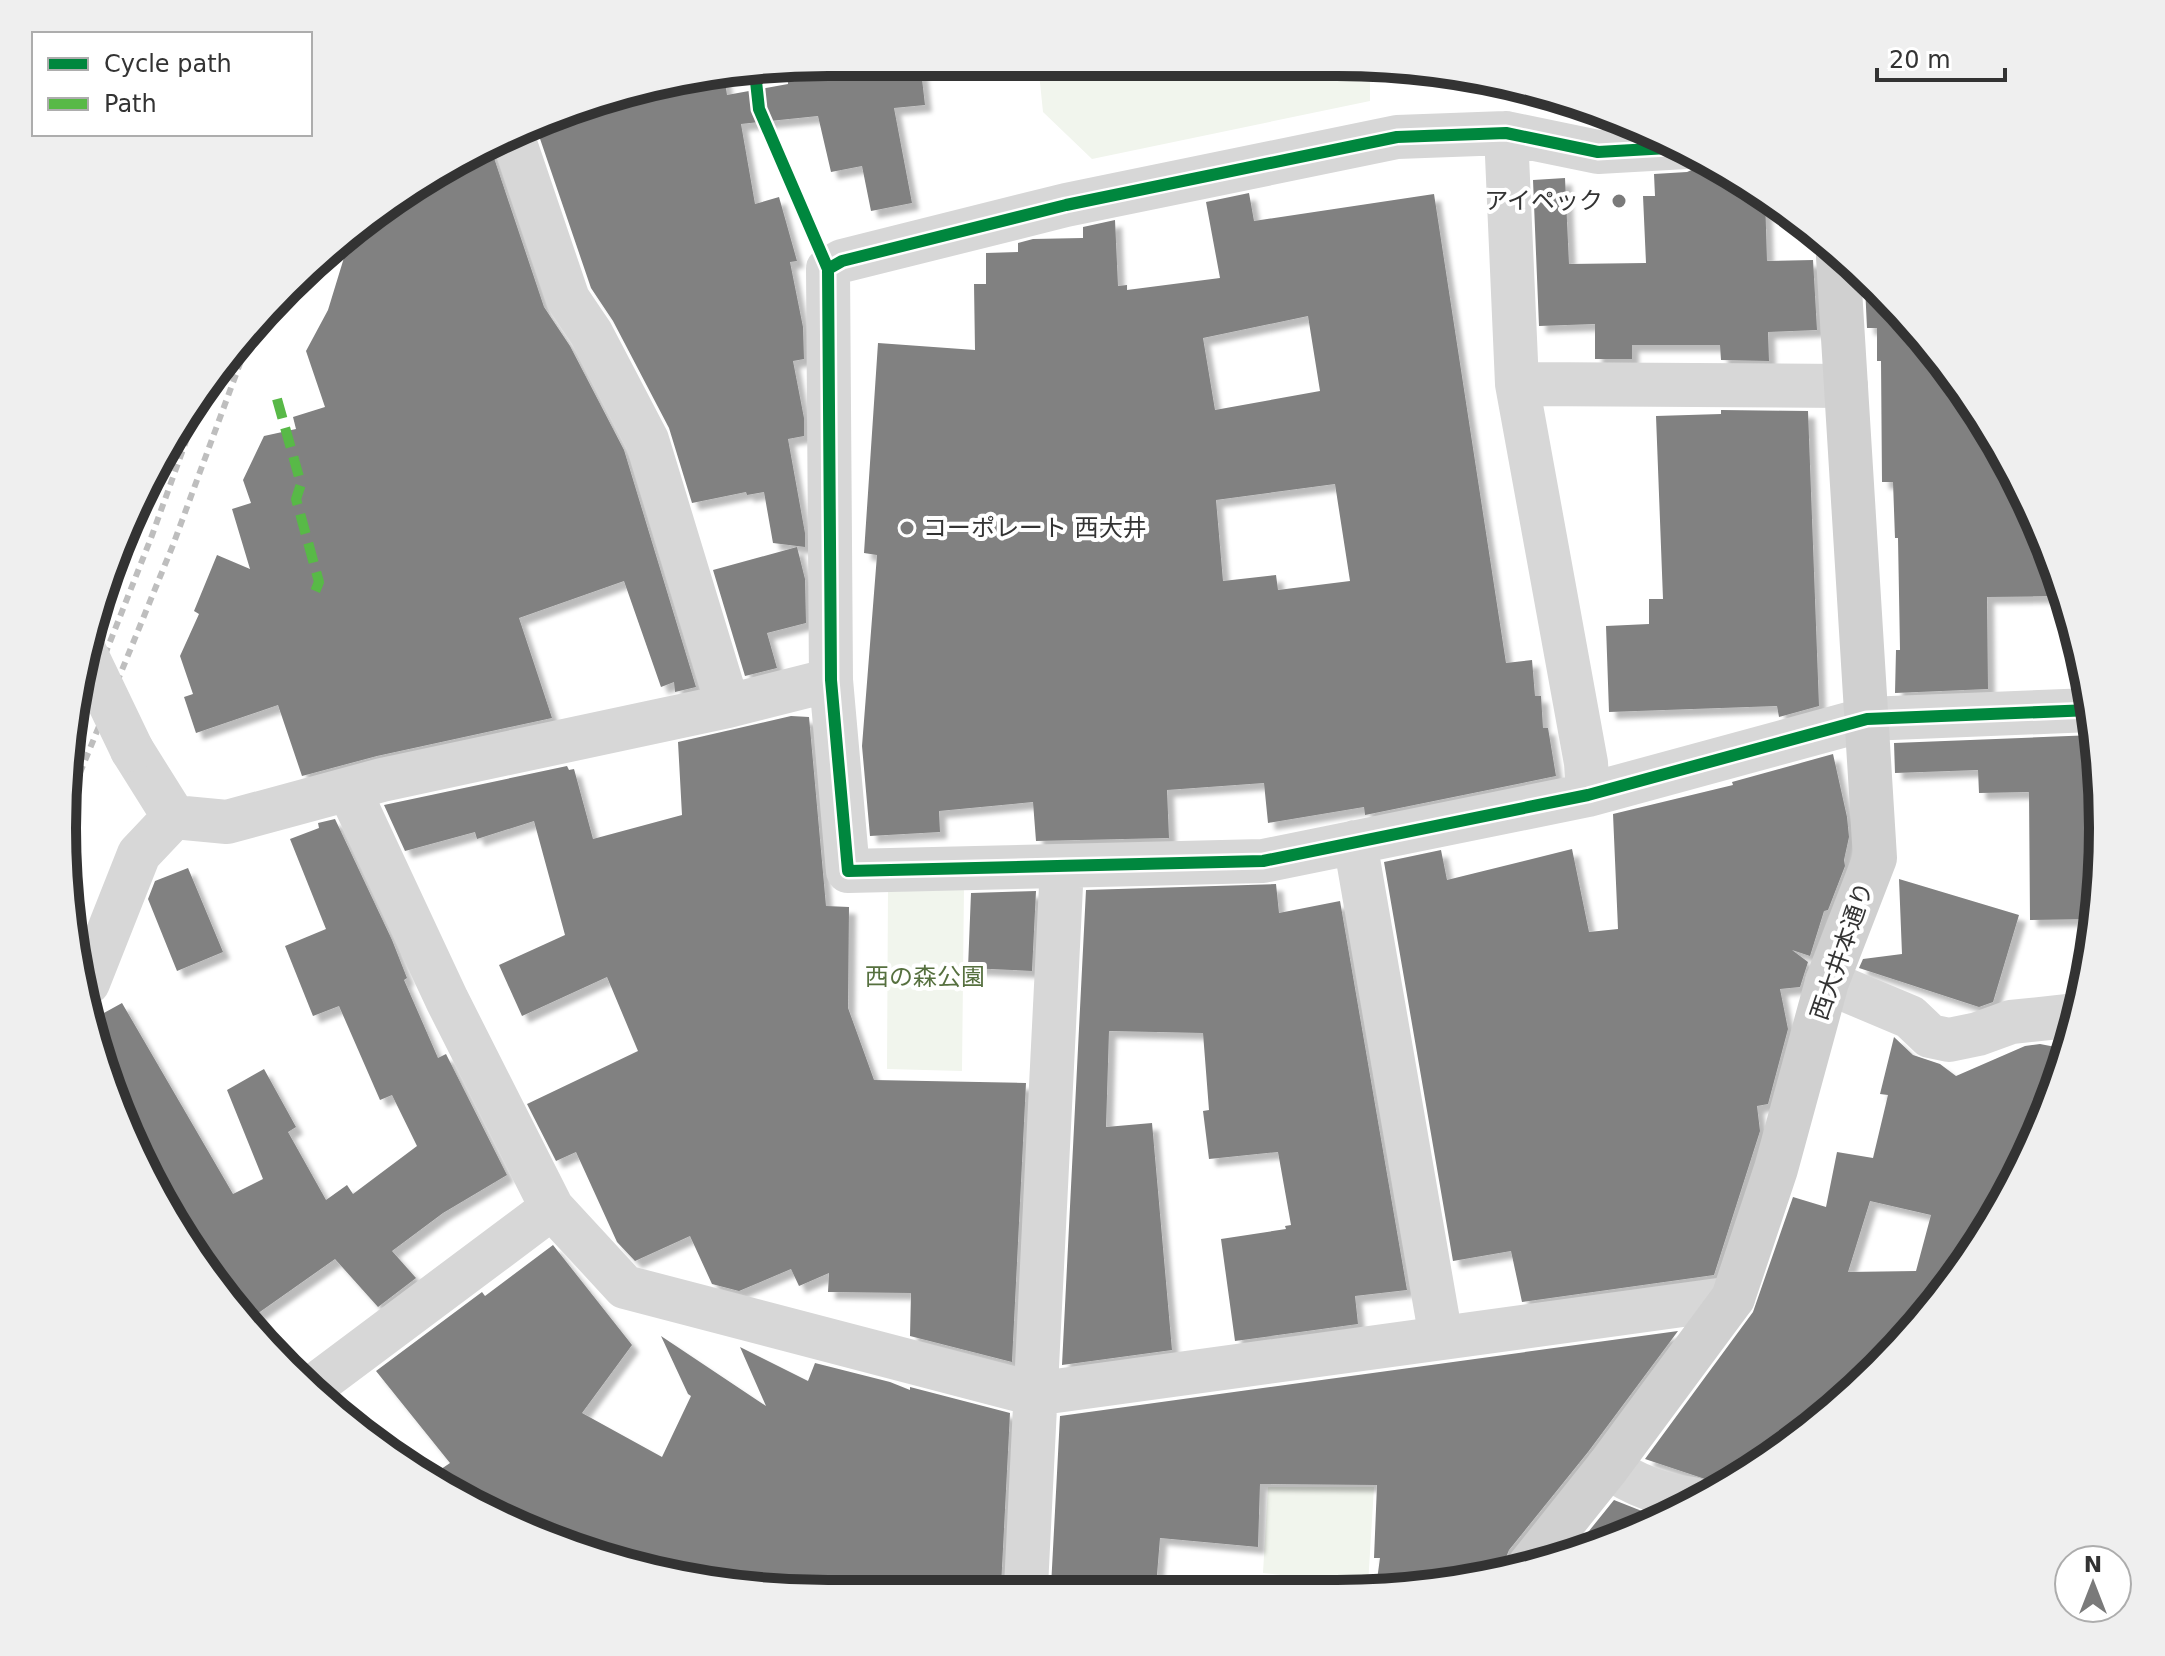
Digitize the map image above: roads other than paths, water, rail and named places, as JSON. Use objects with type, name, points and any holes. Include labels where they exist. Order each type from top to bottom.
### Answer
[{"type":"street","points":[[1506,133],[1517,384],[1586,763],[1588,795]]},
{"type":"street","points":[[1658,149],[1598,152],[1506,133],[1397,137],[1066,205],[842,261],[828,269],[831,680],[848,871],[1263,861],[1588,795],[1867,719],[2080,710]]},
{"type":"street","points":[[516,144],[568,299],[591,333],[647,440],[728,706]]},
{"type":"street","name":"西大井本通り","points":[[1541,1551],[1608,1467],[1733,1298],[1776,1169],[1827,982],[1875,858],[1839,268]]},
{"type":"street","points":[[1517,384],[1846,386]]},
{"type":"street","points":[[93,669],[132,750],[174,817]]},
{"type":"street","points":[[174,817],[227,822],[349,790],[728,706],[831,680]]},
{"type":"street","points":[[349,790],[447,1000],[552,1208],[625,1287],[1034,1394],[1733,1298]]},
{"type":"street","points":[[90,977],[139,854],[174,817]]},
{"type":"street","points":[[1355,842],[1441,1338]]},
{"type":"street","points":[[1026,1580],[1062,866]]},
{"type":"street","points":[[1827,982],[1910,1017],[1930,1036],[1949,1040],[2011,1022],[2065,1016]]},
{"type":"street","points":[[320,1382],[552,1208]]},
{"type":"street","points":[[1608,1467],[1630,1482],[1678,1498]]},
{"type":"railway","points":[[78,777],[173,545],[243,356]]},
{"type":"railway","points":[[87,701],[189,432]]},
{"type":"place","name":"アイペック","points":[[1619,201]]},
{"type":"place","name":"コーポレート 西大井","points":[[907,528]]},
{"type":"park label","name":"西の森公園","points":[[925,977]]}]
